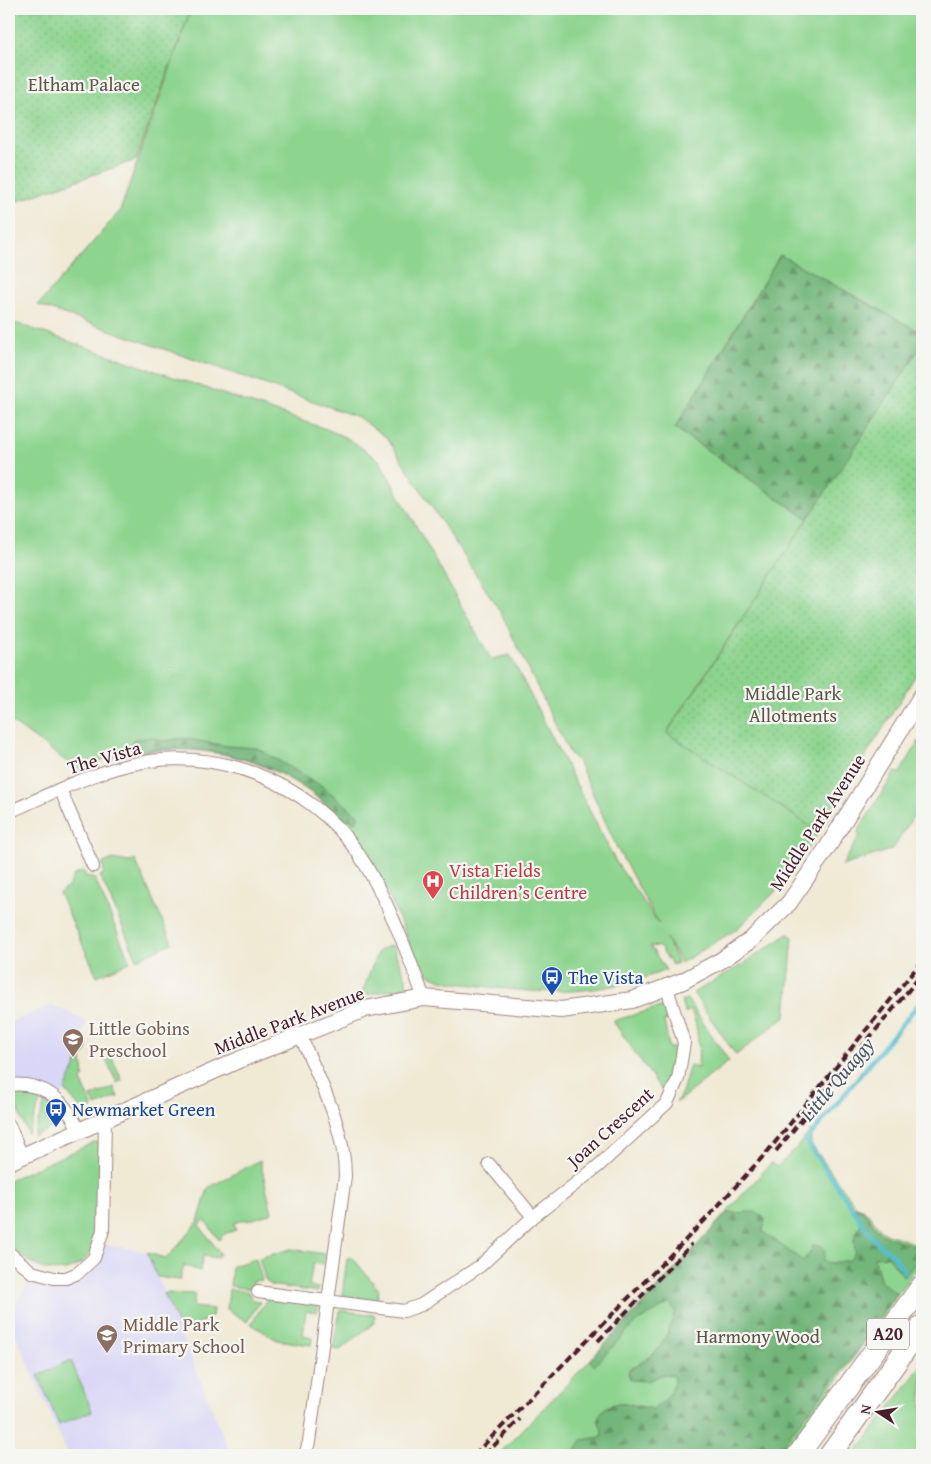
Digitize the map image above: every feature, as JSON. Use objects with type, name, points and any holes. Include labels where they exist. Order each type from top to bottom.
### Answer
[{"type":"highway","name":"A20","points":[[798,1455],[922,1286]]},
{"type":"highway","name":"A20","points":[[830,1455],[922,1326]]},
{"type":"street","name":"Middle Park Avenue","points":[[16,1159],[349,1013],[424,998],[561,1010],[632,1000],[667,988],[720,961],[752,940],[789,903],[815,866],[922,695]]},
{"type":"street","name":"The Vista","points":[[9,812],[60,789],[130,764],[165,760],[222,764],[260,774],[278,783],[321,813],[338,828],[357,852],[391,916],[424,998]]},
{"type":"street","name":"The Vista","points":[[60,789],[93,866]]},
{"type":"street","name":"Joan Crescent","points":[[258,1292],[404,1311],[422,1305],[480,1266],[533,1217],[597,1167],[667,1103],[678,1078],[684,1043],[667,988]]},
{"type":"street","points":[[300,1035],[334,1116],[341,1136],[345,1160],[345,1176],[322,1359],[310,1442],[305,1455]]},
{"type":"street","points":[[9,1085],[29,1085],[52,1094],[71,1114],[79,1132]]},
{"type":"street","points":[[9,1253],[32,1272],[54,1278],[66,1278],[78,1273],[94,1258],[103,1230],[104,1120]]},
{"type":"street","points":[[9,1125],[16,1159]]},
{"type":"street","points":[[489,1164],[533,1217]]},
{"type":"shaded area","points":[[52,1005],[86,1021],[82,1035],[85,1045],[62,1097],[9,1079],[9,1023]]},
{"type":"shaded area","name":"Middle Park Primary School","points":[[106,1245],[147,1252],[229,1450],[216,1455],[68,1455],[9,1319],[9,1315],[30,1280],[43,1288],[53,1289],[73,1286],[83,1282],[97,1267]]},
{"type":"green space","name":"Eltham Palace","points":[[9,9],[191,9],[136,160],[9,204]]},
{"type":"green space","points":[[191,9],[922,9],[922,333],[780,255],[675,428],[808,519],[667,732],[819,832],[782,885],[737,929],[681,963],[666,938],[678,963],[672,965],[660,947],[650,946],[666,970],[620,984],[575,991],[529,991],[442,980],[421,968],[416,961],[383,883],[362,842],[314,795],[284,776],[251,762],[217,753],[182,750],[146,751],[111,758],[77,769],[9,720],[9,321],[329,430],[347,438],[379,460],[491,659],[510,655],[616,862],[659,924],[618,850],[578,761],[570,754],[501,613],[387,438],[358,417],[38,305],[120,211]]},
{"type":"green space","points":[[780,255],[922,333],[922,352],[919,350],[808,519],[675,428]]},
{"type":"green space","name":"Middle Park Allotments","points":[[919,350],[922,352],[922,665],[819,832],[667,733]]},
{"type":"green space","points":[[150,737],[164,741],[183,738],[227,746],[257,748],[322,786],[359,816],[356,822],[342,817],[331,810],[315,795],[279,773],[228,754],[193,749],[159,749],[127,753],[133,740]]},
{"type":"green space","points":[[919,741],[922,763],[922,802],[893,849],[842,866],[860,835],[857,833],[895,772],[900,773]]},
{"type":"green space","points":[[113,859],[129,862],[135,859],[172,943],[137,959],[100,876],[104,873],[103,863]]},
{"type":"green space","points":[[83,871],[87,877],[95,879],[130,962],[97,976],[59,893],[68,887],[74,875]]},
{"type":"green space","points":[[788,934],[793,937],[786,1016],[736,1055],[693,993],[740,966]]},
{"type":"green space","points":[[392,945],[406,978],[406,987],[361,996],[378,951]]},
{"type":"green space","points":[[687,999],[729,1061],[676,1103],[682,1092],[690,1065],[698,1068],[696,1024],[691,1010],[685,1013],[681,1001]]},
{"type":"green space","points":[[667,1005],[673,1019],[664,1021],[669,1048],[677,1048],[677,1054],[673,1079],[664,1094],[613,1021]]},
{"type":"green space","points":[[85,1045],[88,1049],[82,1057],[84,1077],[81,1080],[93,1108],[83,1112],[65,1090]]},
{"type":"green space","points":[[109,1051],[122,1080],[117,1083],[103,1054]]},
{"type":"green space","points":[[114,1087],[118,1097],[96,1106],[91,1097]]},
{"type":"green space","points":[[20,1094],[38,1099],[40,1102],[28,1134],[11,1095]]},
{"type":"green space","points":[[45,1102],[54,1109],[63,1123],[33,1136]]},
{"type":"green space","name":"Harmony Wood","points":[[811,1130],[811,1144],[855,1205],[868,1213],[882,1232],[922,1246],[922,1260],[821,1404],[778,1455],[498,1455],[643,1306],[771,1163],[777,1167]]},
{"type":"green space","name":"Newmarket Green","points":[[95,1142],[100,1143],[99,1200],[94,1243],[90,1253],[83,1262],[65,1270],[48,1270],[34,1265],[9,1245],[9,1180]]},
{"type":"green space","points":[[260,1160],[272,1213],[234,1223],[236,1230],[224,1234],[219,1240],[205,1220],[199,1225],[220,1253],[218,1258],[203,1256],[200,1271],[184,1265],[180,1280],[157,1277],[147,1252],[166,1259],[198,1222],[208,1188]]},
{"type":"green space","name":"Harmony Wood","points":[[855,1205],[866,1214],[880,1234],[922,1249],[922,1255],[904,1277],[888,1256],[874,1257],[881,1282],[896,1293],[858,1349],[774,1455],[573,1455],[582,1440],[601,1437],[602,1430],[598,1420],[607,1407],[613,1404],[629,1404],[654,1409],[669,1395],[673,1387],[674,1376],[664,1374],[648,1381],[630,1380],[628,1373],[630,1368],[655,1352],[665,1339],[675,1311],[670,1303],[635,1323],[594,1366],[590,1360],[727,1213],[756,1212],[765,1219],[763,1232],[803,1261],[810,1253],[813,1245],[822,1246],[825,1252],[823,1261],[831,1263],[850,1260],[855,1252],[854,1238],[861,1224]]},
{"type":"green space","points":[[291,1249],[325,1254],[323,1264],[313,1263],[309,1286],[319,1288],[318,1292],[270,1285],[265,1279],[259,1258]]},
{"type":"green space","points":[[347,1258],[353,1258],[379,1290],[377,1300],[342,1296]]},
{"type":"green space","points":[[256,1259],[262,1280],[254,1281],[249,1289],[230,1286],[232,1266]]},
{"type":"green space","points":[[229,1289],[248,1292],[252,1299],[260,1302],[247,1322],[227,1309]]},
{"type":"green space","points":[[164,1293],[195,1294],[193,1307],[213,1309],[212,1316],[181,1333]]},
{"type":"green space","points":[[268,1297],[319,1304],[317,1312],[306,1311],[303,1336],[312,1338],[311,1345],[277,1340],[251,1324]]},
{"type":"green space","points":[[340,1310],[375,1315],[374,1323],[340,1350],[333,1349]]},
{"type":"green space","points":[[71,1360],[92,1411],[59,1425],[38,1375]]},
{"type":"green space","points":[[922,1365],[922,1455],[854,1455]]},
{"type":"waterway","name":"Little Quaggy","points":[[905,1273],[894,1256],[874,1240],[806,1141],[922,1000]]},
{"type":"waterway","name":"Little Quaggy","points":[[917,1455],[922,1449]]},
{"type":"railway","points":[[474,1455],[705,1220],[768,1151],[922,961]]},
{"type":"railway","points":[[776,1151],[922,974]]},
{"type":"railway","points":[[598,1341],[692,1244]]},
{"type":"railway","points":[[485,1455],[520,1419]]},
{"type":"place","name":"Vista Fields Children’s Centre","points":[[433,900]]},
{"type":"place","name":"The Vista","points":[[552,996]]},
{"type":"place","name":"Little Gobins Preschool","points":[[73,1058]]},
{"type":"place","name":"Newmarket Green","points":[[56,1128]]},
{"type":"place","name":"Middle Park Primary School","points":[[107,1354]]}]
